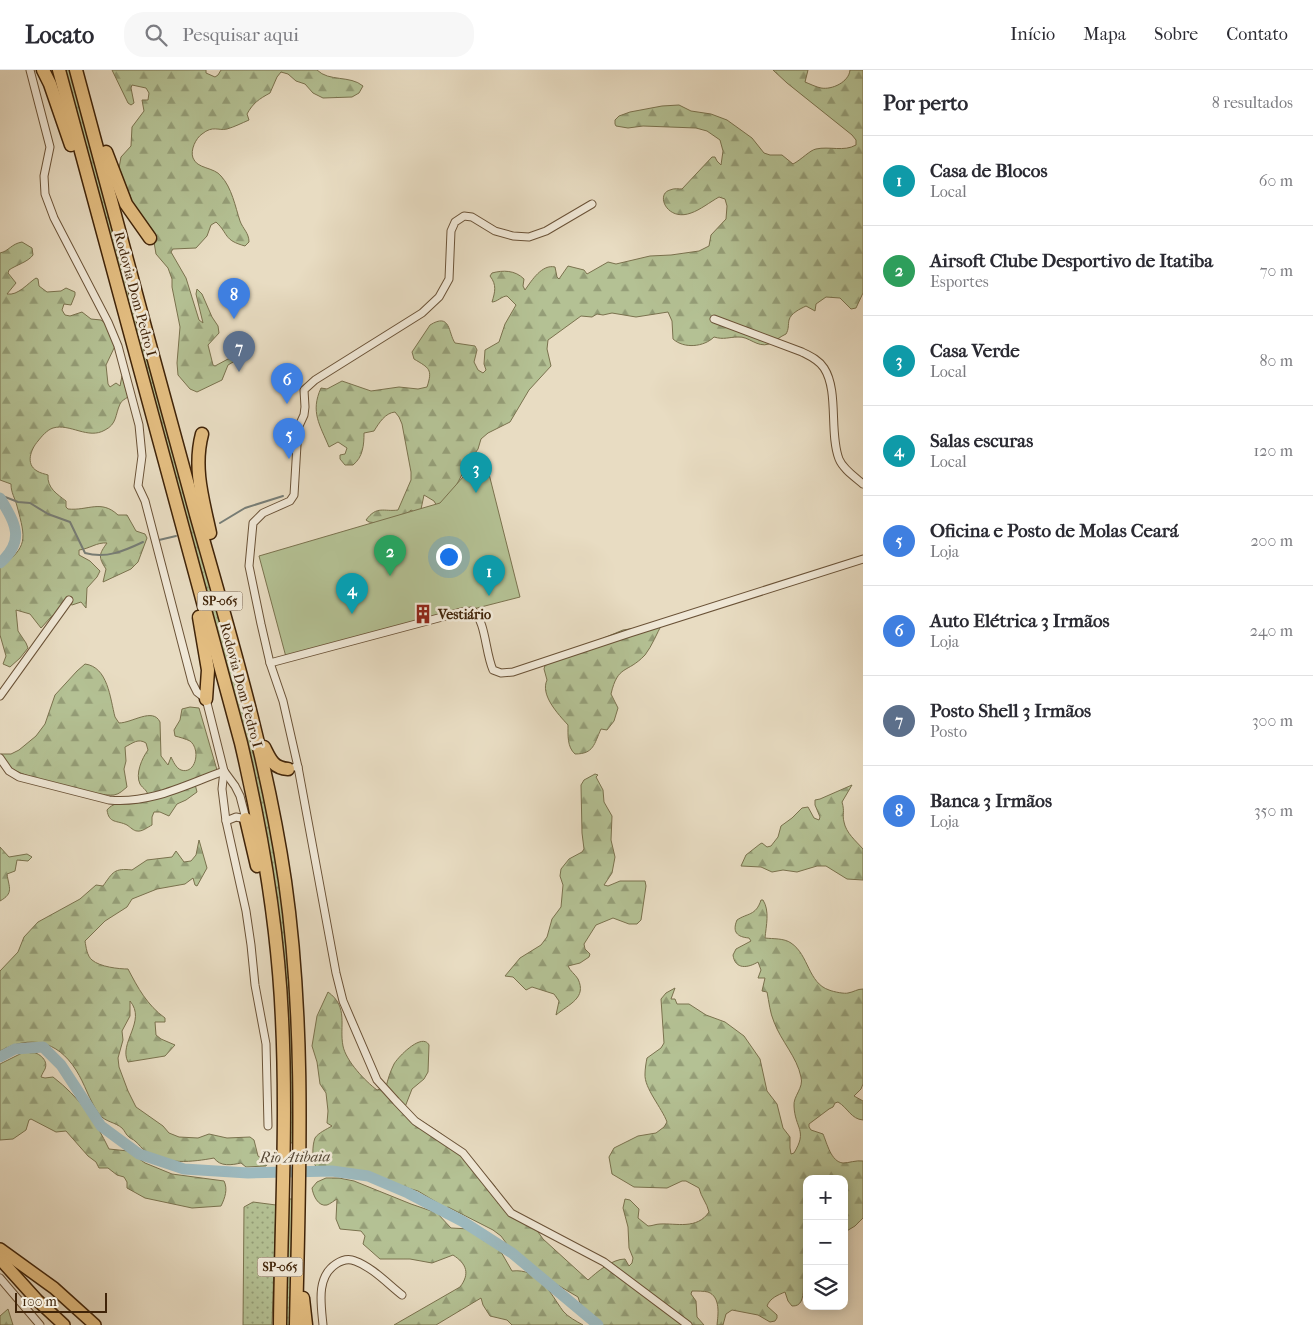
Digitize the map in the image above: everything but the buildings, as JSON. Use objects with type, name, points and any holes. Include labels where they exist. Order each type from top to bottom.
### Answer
[{"type":"highway","points":[[43,70],[56,101],[111,262]]},
{"type":"highway","name":"Rodovia Dom Pedro I","points":[[59,70],[183,526],[248,775],[268,882],[279,976],[283,1049],[284,1143],[281,1208],[280,1325]]},
{"type":"highway","points":[[76,70],[119,190],[134,217],[150,238]]},
{"type":"highway","name":"Rodovia Dom Pedro I","points":[[76,70],[230,634],[263,759],[274,817],[285,882],[293,950],[298,1036],[300,1143],[296,1325]]},
{"type":"highway","points":[[202,434],[197,458],[199,482],[230,634]]},
{"type":"highway","points":[[183,526],[206,654],[208,682],[206,699]]},
{"type":"highway","points":[[250,715],[270,760],[276,766],[293,768]]},
{"type":"highway","points":[[274,817],[277,777],[293,768]]},
{"type":"highway","points":[[246,819],[279,976]]},
{"type":"highway","points":[[0,1249],[60,1293],[95,1325]]},
{"type":"highway","points":[[297,1258],[306,1325]]},
{"type":"highway","points":[[0,1260],[37,1300],[66,1325]]},
{"type":"highway","points":[[66,1325],[67,1318],[71,1312],[85,1316]]},
{"type":"street","points":[[30,70],[50,147],[44,176],[47,200],[54,218],[105,316],[118,346],[139,424],[142,456],[138,486],[145,501],[192,682],[198,692],[206,699],[224,771],[222,789],[226,821],[246,911],[266,1044],[268,1126]]},
{"type":"street","points":[[592,204],[546,231],[529,237],[513,236],[495,231],[472,217],[464,216],[455,222],[451,231],[449,279],[439,297],[422,313],[306,386],[303,393],[304,415],[298,428],[294,495],[290,501],[263,513],[253,523],[249,566],[270,663],[283,701],[293,768],[336,973],[343,1001],[377,1080],[415,1121],[463,1153],[511,1213],[604,1262],[688,1325]]},
{"type":"street","points":[[714,319],[802,352],[815,359],[824,369],[830,387],[836,449],[840,461],[863,484]]},
{"type":"street","points":[[270,663],[461,612],[473,611],[478,615],[482,624],[488,659],[494,670],[501,673],[513,672],[863,559]]},
{"type":"street","points":[[0,696],[69,600]]},
{"type":"street","points":[[0,758],[9,771],[25,779],[109,800],[123,801],[153,797],[224,771]]},
{"type":"street","points":[[224,771],[240,796],[246,819],[236,817],[226,821]]},
{"type":"street","points":[[323,1325],[322,1284],[332,1267],[344,1260],[355,1261],[402,1295]]},
{"type":"street","points":[[0,1278],[40,1325]]},
{"type":"green space","points":[[62,70],[71,70],[259,765],[282,894],[290,967],[295,1142],[287,1144],[273,892]]},
{"type":"green space","points":[[112,70],[206,70],[206,73],[215,77],[221,70],[317,70],[327,76],[352,81],[363,86],[359,93],[352,97],[323,98],[313,93],[305,84],[281,72],[270,93],[249,110],[247,114],[249,120],[227,129],[206,131],[196,141],[192,151],[195,162],[218,173],[225,181],[249,239],[245,246],[238,244],[227,236],[216,222],[211,225],[207,236],[196,248],[173,249],[171,252],[186,278],[199,320],[203,323],[196,294],[197,289],[202,294],[218,326],[219,333],[208,345],[213,365],[215,366],[228,359],[245,355],[228,365],[222,380],[197,392],[190,389],[178,375],[180,327],[172,279],[168,268],[156,254],[154,242],[134,213],[130,195],[124,185],[119,168],[121,157],[131,146],[132,127],[144,111],[142,100],[148,100],[149,93],[146,88],[132,85],[134,103],[131,105],[128,103]]},
{"type":"green space","points":[[773,70],[808,70],[805,82],[819,88],[830,88],[847,78],[850,70],[863,70],[863,293],[856,308],[851,309],[840,298],[826,297],[816,304],[815,311],[806,306],[794,313],[789,320],[786,334],[765,345],[742,337],[714,337],[700,345],[683,344],[673,339],[672,321],[668,312],[636,317],[612,313],[597,314],[592,317],[581,316],[548,340],[547,349],[551,366],[529,390],[510,422],[488,433],[481,439],[478,449],[457,484],[457,495],[438,508],[434,501],[424,495],[420,514],[411,510],[394,525],[366,520],[377,511],[398,510],[411,480],[402,424],[395,412],[385,416],[374,431],[364,433],[362,451],[356,462],[353,465],[345,465],[340,459],[340,455],[345,454],[347,448],[338,442],[329,447],[320,425],[316,404],[321,388],[327,389],[342,381],[371,391],[399,387],[418,389],[427,387],[430,376],[428,370],[414,359],[412,352],[430,325],[442,321],[448,325],[455,343],[475,346],[477,350],[474,362],[478,370],[483,373],[486,370],[484,364],[485,350],[499,342],[505,324],[516,305],[507,296],[492,302],[495,289],[494,282],[490,276],[492,273],[505,271],[517,274],[524,279],[523,286],[525,290],[542,270],[550,267],[555,267],[559,279],[568,266],[584,270],[587,274],[608,262],[616,264],[650,256],[699,251],[709,246],[711,235],[726,219],[727,206],[725,199],[719,197],[694,212],[683,215],[670,211],[666,206],[664,197],[670,190],[682,189],[712,157],[715,157],[721,165],[723,151],[720,140],[707,131],[696,128],[643,126],[628,128],[616,126],[615,120],[619,116],[662,106],[679,105],[691,111],[711,114],[727,120],[752,138],[764,153],[782,155],[793,164],[816,149],[841,149],[856,145],[856,140],[852,135]]},
{"type":"green space","points":[[22,242],[32,248],[33,255],[28,260],[9,270],[8,273],[16,283],[7,294],[19,291],[36,278],[38,279],[39,286],[47,292],[61,291],[66,288],[75,292],[71,305],[64,304],[62,310],[65,315],[70,316],[82,312],[91,319],[101,320],[110,327],[115,346],[106,365],[108,384],[110,387],[116,383],[120,386],[122,376],[128,397],[121,403],[112,425],[99,433],[59,427],[49,430],[35,444],[30,456],[31,464],[37,471],[48,475],[49,484],[66,501],[68,509],[100,507],[112,510],[118,515],[127,515],[136,531],[145,534],[147,538],[138,562],[131,569],[103,582],[106,569],[100,556],[107,543],[79,550],[79,555],[90,561],[100,571],[87,588],[86,608],[81,602],[72,605],[68,603],[41,628],[30,614],[16,610],[18,631],[28,648],[10,667],[3,664],[6,656],[0,635],[0,568],[16,554],[20,548],[23,535],[11,484],[0,480],[0,253]]},
{"type":"green space","points":[[488,470],[520,597],[286,657],[259,556],[440,503],[463,477]]},
{"type":"green space","points":[[662,624],[645,655],[620,673],[614,684],[611,694],[618,708],[614,721],[607,730],[601,729],[595,744],[590,750],[581,754],[575,754],[569,744],[568,725],[551,704],[546,692],[547,680],[544,669],[546,662],[623,630]]},
{"type":"green space","points":[[85,664],[93,666],[103,677],[107,684],[115,717],[119,723],[147,716],[157,718],[160,722],[161,756],[168,765],[171,757],[176,766],[181,770],[186,771],[190,769],[196,755],[190,741],[175,736],[174,730],[180,720],[182,709],[190,707],[199,708],[217,770],[195,784],[197,792],[177,804],[169,816],[160,812],[154,812],[152,825],[141,831],[133,830],[127,825],[112,820],[107,810],[116,804],[138,803],[148,797],[140,784],[138,776],[148,750],[146,743],[138,741],[125,747],[126,761],[124,769],[127,787],[114,795],[77,790],[28,776],[9,767],[4,762],[1,754],[11,754],[19,750],[36,736],[45,724],[55,695]]},
{"type":"green space","points":[[595,774],[598,775],[596,777],[603,790],[604,802],[612,816],[611,840],[615,857],[612,873],[604,885],[608,886],[620,881],[645,881],[646,886],[641,920],[637,924],[629,924],[613,918],[596,925],[584,944],[585,949],[590,954],[589,957],[580,963],[568,966],[578,979],[580,991],[578,996],[556,1015],[559,1001],[554,994],[532,987],[526,990],[513,977],[505,976],[520,958],[541,945],[547,937],[552,919],[561,907],[563,885],[560,876],[561,869],[569,859],[584,849],[581,785],[584,780]]},
{"type":"green space","points":[[852,785],[842,802],[843,819],[849,833],[863,849],[863,880],[847,879],[826,866],[817,866],[797,872],[783,870],[772,872],[761,867],[741,866],[746,855],[760,844],[762,843],[767,847],[771,846],[778,837],[781,826],[802,808],[808,807],[814,818],[819,820],[820,817],[815,800]]},
{"type":"green space","points":[[199,840],[207,868],[197,886],[193,878],[185,884],[157,889],[132,899],[127,907],[105,921],[85,941],[86,949],[90,958],[95,962],[110,967],[128,969],[148,1002],[165,1018],[165,1022],[155,1022],[156,1035],[175,1045],[165,1056],[128,1062],[126,1047],[135,1016],[130,1001],[130,1016],[122,1031],[123,1040],[118,1058],[119,1067],[136,1107],[163,1126],[169,1133],[179,1137],[198,1138],[209,1134],[227,1138],[250,1137],[254,1140],[258,1156],[268,1163],[266,1166],[246,1167],[241,1163],[226,1165],[219,1163],[214,1158],[197,1161],[170,1161],[154,1156],[146,1152],[122,1128],[104,1119],[99,1114],[76,1070],[60,1052],[42,1043],[32,1042],[11,1046],[0,1051],[0,971],[18,952],[24,937],[38,922],[80,899],[96,885],[103,886],[112,874],[118,870],[132,870],[147,860],[172,857],[176,851],[184,862],[191,861],[196,855]]},
{"type":"green space","points":[[0,847],[9,857],[27,854],[32,857],[28,861],[17,860],[15,871],[7,874],[9,893],[0,901]]},
{"type":"green space","points":[[761,900],[763,900],[767,914],[765,938],[782,939],[797,948],[812,975],[822,986],[831,991],[844,993],[863,989],[863,1084],[854,1096],[863,1101],[863,1120],[855,1118],[838,1102],[809,1124],[809,1127],[811,1130],[823,1134],[832,1156],[839,1162],[863,1161],[863,1218],[848,1230],[848,1175],[803,1175],[803,1296],[798,1305],[792,1306],[785,1292],[772,1299],[767,1306],[777,1315],[775,1321],[770,1322],[758,1315],[732,1310],[726,1314],[723,1325],[717,1325],[718,1307],[715,1298],[708,1292],[692,1291],[691,1294],[696,1301],[697,1317],[704,1325],[600,1325],[580,1303],[578,1297],[534,1271],[493,1230],[448,1207],[446,1208],[418,1191],[380,1181],[358,1171],[316,1167],[313,1153],[315,1138],[332,1126],[327,1123],[326,1093],[320,1084],[317,1062],[312,1046],[317,1016],[328,992],[335,998],[341,1010],[342,1039],[345,1052],[352,1064],[367,1081],[377,1090],[386,1087],[393,1067],[400,1056],[416,1043],[426,1042],[429,1045],[428,1072],[424,1079],[412,1089],[405,1107],[408,1112],[443,1135],[474,1163],[494,1185],[509,1209],[531,1222],[543,1239],[588,1280],[605,1266],[615,1261],[625,1259],[629,1266],[633,1258],[629,1248],[628,1227],[623,1208],[625,1199],[630,1200],[639,1209],[638,1218],[648,1226],[692,1223],[704,1218],[709,1212],[699,1188],[686,1181],[667,1188],[634,1187],[612,1174],[609,1157],[614,1148],[638,1136],[656,1133],[667,1122],[645,1080],[647,1058],[661,1048],[664,1043],[661,999],[666,993],[675,988],[671,999],[675,999],[677,1004],[689,1004],[706,1015],[725,1022],[744,1036],[760,1059],[767,1091],[777,1104],[783,1128],[790,1137],[791,1154],[794,1153],[798,1145],[800,1130],[795,1114],[794,1102],[802,1081],[799,1070],[774,1022],[767,992],[762,991],[765,978],[758,978],[761,970],[758,962],[750,966],[742,966],[736,963],[733,955],[736,949],[751,941],[735,931],[737,920],[754,912]]},
{"type":"green space","points":[[29,1051],[39,1054],[44,1059],[46,1065],[41,1077],[53,1077],[71,1093],[92,1119],[109,1149],[128,1151],[145,1163],[172,1174],[224,1181],[226,1194],[221,1206],[192,1208],[145,1198],[127,1188],[127,1182],[124,1177],[117,1175],[108,1168],[99,1168],[96,1162],[88,1156],[66,1131],[56,1132],[31,1119],[26,1130],[13,1139],[0,1140],[0,1064]]},
{"type":"green space","points":[[326,1178],[354,1181],[437,1213],[451,1228],[470,1229],[497,1245],[512,1271],[530,1273],[543,1283],[563,1311],[583,1325],[512,1325],[507,1320],[490,1316],[481,1298],[436,1325],[394,1325],[460,1287],[465,1278],[466,1270],[458,1258],[453,1255],[432,1263],[410,1259],[380,1259],[363,1244],[365,1236],[361,1231],[340,1229],[336,1219],[337,1199],[327,1205],[321,1204],[316,1200],[312,1188],[317,1182]]},
{"type":"green space","points":[[287,1199],[293,1199],[291,1325],[284,1325]]},
{"type":"green space","points":[[253,1202],[276,1205],[272,1325],[243,1325],[244,1207]]},
{"type":"green space","points":[[8,1309],[13,1325],[0,1325],[0,1316]]},
{"type":"waterway","points":[[0,495],[18,502],[30,503],[48,514],[70,522],[85,553],[108,555],[143,542]]},
{"type":"waterway","points":[[220,523],[245,508],[283,496]]},
{"type":"waterway","name":"Rio Atibaia","points":[[0,498],[10,515],[15,531],[13,547],[0,563]]},
{"type":"waterway","points":[[159,540],[176,536]]},
{"type":"waterway","name":"Rio Atibaia","points":[[0,1057],[15,1049],[43,1047],[61,1065],[101,1126],[139,1154],[184,1169],[248,1173],[332,1171],[368,1176],[408,1193],[462,1221],[512,1253],[598,1325]]},
{"type":"place","name":"Banca 3 Irmãos","points":[[234,319]]},
{"type":"place","name":"Posto Shell 3 Irmãos","points":[[239,372]]},
{"type":"place","name":"Auto Elétrica 3 Irmãos","points":[[287,404]]},
{"type":"place","name":"Oficina e Posto de Molas Ceará","points":[[289,459]]},
{"type":"place","name":"Casa Verde","points":[[476,493]]},
{"type":"place","name":"Airsoft Clube Desportivo de Itatiba","points":[[390,576]]},
{"type":"place","name":"Casa de Blocos","points":[[489,596]]},
{"type":"place","name":"Salas escuras","points":[[352,614]]},
{"type":"place","name":"Vestiário","points":[[423,614]]}]
